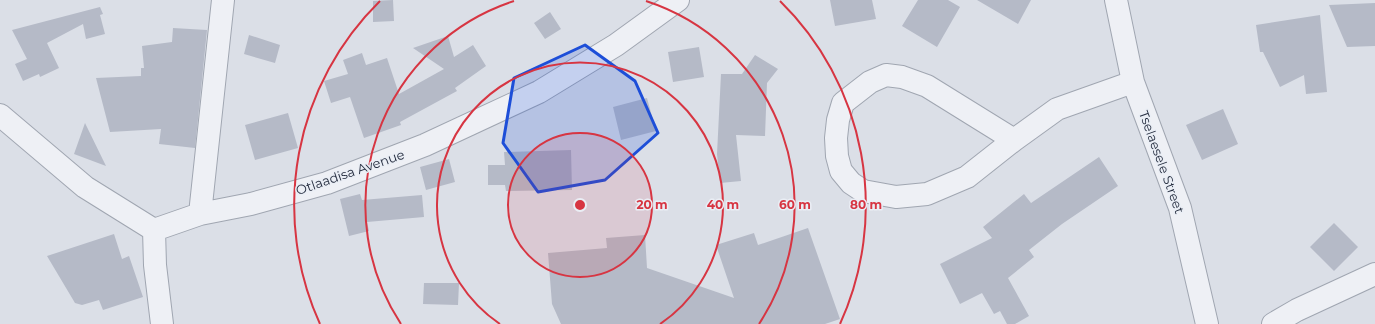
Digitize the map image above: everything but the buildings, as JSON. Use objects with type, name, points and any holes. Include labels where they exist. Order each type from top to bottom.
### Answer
[{"type":"street","points":[[200,214],[223,0]]},
{"type":"street","name":"Otlaadisa Avenue","points":[[154,230],[200,214],[251,204],[327,182],[425,145],[539,92],[616,45],[678,0]]},
{"type":"street","name":"Tselaesele Street","points":[[1116,0],[1133,82],[1180,208],[1207,324]]},
{"type":"street","points":[[1014,140],[927,86],[902,77],[886,75],[870,82],[843,103],[838,120],[836,138],[837,156],[841,171],[851,183],[863,191],[896,197],[927,194],[967,178],[1014,140],[1057,109],[1133,82]]},
{"type":"street","points":[[0,115],[85,187],[154,230],[159,322]]},
{"type":"street","points":[[1273,324],[1297,310],[1375,274]]},
{"type":"highlighted area","points":[[585,45],[635,81],[658,133],[605,180],[538,192],[503,143],[514,78]]}]
